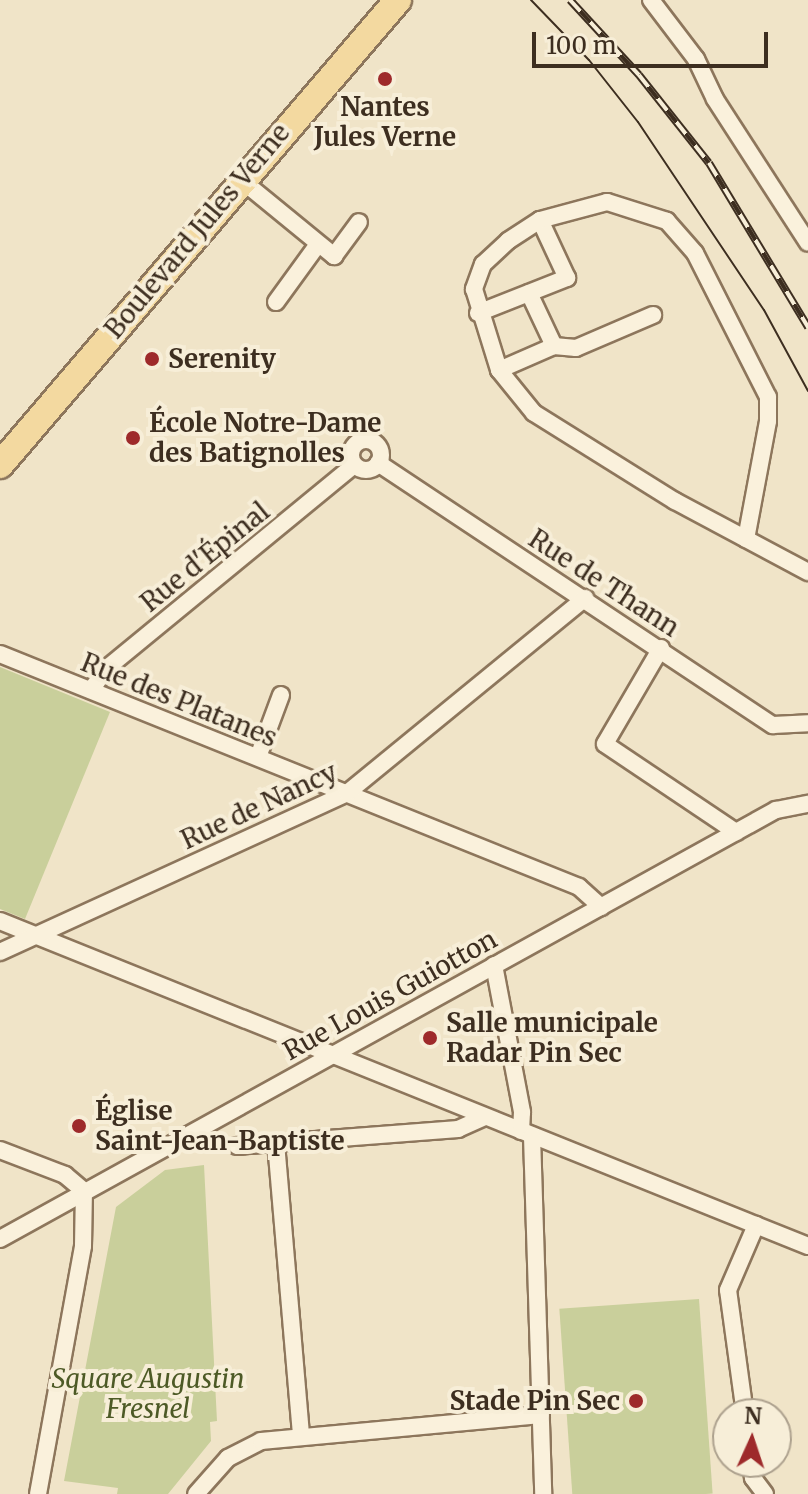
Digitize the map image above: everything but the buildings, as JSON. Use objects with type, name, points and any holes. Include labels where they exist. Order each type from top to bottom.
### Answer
[{"type":"main road","points":[[399,0],[420,0]]},
{"type":"main road","name":"Boulevard Jules Verne","points":[[0,465],[240,179],[399,0]]},
{"type":"street","points":[[651,0],[696,59],[715,99],[801,213],[808,243]]},
{"type":"street","points":[[240,179],[316,247],[334,256],[359,222]]},
{"type":"street","points":[[746,539],[768,421],[768,397],[695,253],[667,221],[607,202],[540,220],[483,264],[474,289],[478,313],[499,370],[534,413],[565,436],[746,539],[808,572]]},
{"type":"street","points":[[478,313],[567,278],[540,220]]},
{"type":"street","points":[[276,302],[316,247]]},
{"type":"street","points":[[529,293],[554,346]]},
{"type":"street","points":[[499,370],[554,346],[576,348],[653,315]]},
{"type":"street","name":"Rue d'Épinal","points":[[91,690],[107,668],[354,465],[353,447],[365,440],[380,450],[378,463]]},
{"type":"street","points":[[354,465],[365,470],[378,463]]},
{"type":"street","name":"Rue de Thann","points":[[378,463],[773,725],[808,723]]},
{"type":"street","name":"Rue de Nancy","points":[[0,952],[347,793],[585,598]]},
{"type":"street","points":[[661,648],[605,744],[736,832]]},
{"type":"street","name":"Rue des Platanes","points":[[0,654],[579,887],[601,907]]},
{"type":"street","points":[[258,757],[281,695]]},
{"type":"street","name":"Rue Louis Guiotton","points":[[0,1239],[776,810],[808,804]]},
{"type":"street","points":[[0,921],[808,1246]]},
{"type":"street","points":[[494,965],[527,1134],[543,1494]]},
{"type":"street","points":[[237,1146],[458,1129],[485,1117]]},
{"type":"street","points":[[276,1143],[301,1435]]},
{"type":"street","points":[[0,1150],[65,1175],[84,1191],[83,1246],[38,1494]]},
{"type":"street","points":[[743,1398],[728,1290],[756,1225]]},
{"type":"street","points":[[196,1494],[214,1471],[243,1450],[301,1435],[541,1415]]},
{"type":"green space","points":[[0,667],[110,712],[25,919],[0,909]]},
{"type":"green space","name":"Square Augustin Fresnel","points":[[204,1165],[217,1421],[210,1422],[211,1441],[168,1494],[117,1494],[118,1488],[64,1481],[116,1207],[165,1170]]},
{"type":"green space","name":"Stade Pin Sec","points":[[699,1299],[713,1494],[572,1494],[559,1309]]},
{"type":"tram line","points":[[531,0],[589,60],[638,122],[764,310],[808,391]]},
{"type":"railway","points":[[570,0],[639,75],[709,163],[808,327]]},
{"type":"place","name":"Nantes Jules Verne","points":[[385,79]]},
{"type":"place","name":"Serenity","points":[[152,359]]},
{"type":"place","name":"École Notre-Dame des Batignolles","points":[[133,438]]},
{"type":"place","name":"Salle municipale Radar Pin Sec","points":[[430,1038]]},
{"type":"place","name":"Église Saint-Jean-Baptiste","points":[[79,1126]]},
{"type":"place","name":"Stade Pin Sec","points":[[636,1401]]}]
